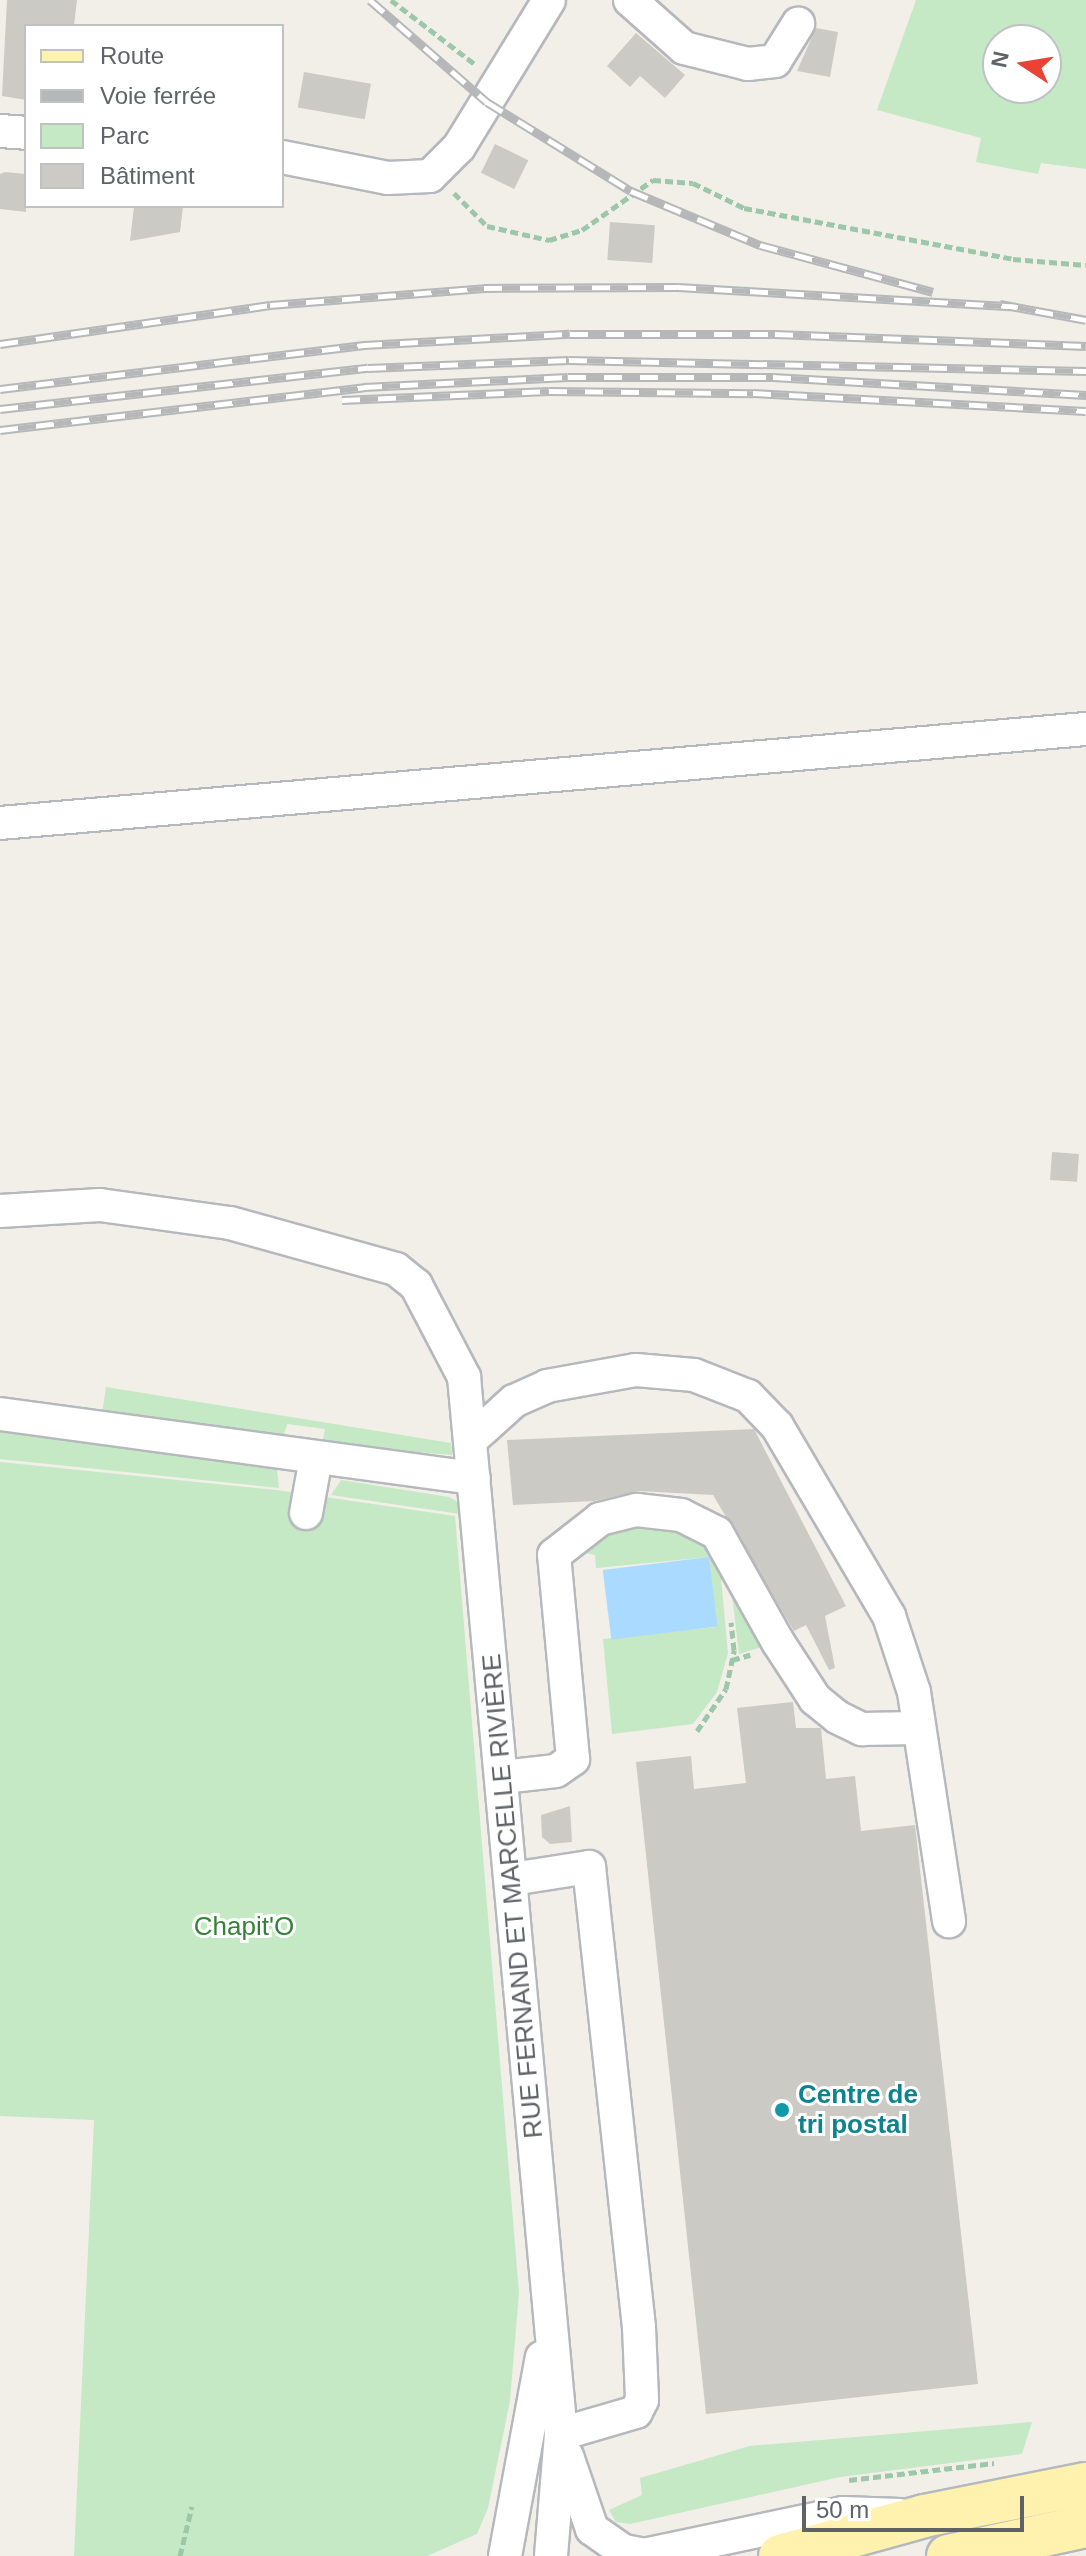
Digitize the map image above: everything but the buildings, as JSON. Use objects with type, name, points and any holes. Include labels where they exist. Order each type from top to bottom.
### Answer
[{"type":"main road","points":[[780,2556],[924,2516],[1086,2484]]},
{"type":"main road","points":[[948,2556],[1086,2526]]},
{"type":"street","points":[[284,157],[388,178],[419,179],[439,169],[459,147],[549,0]]},
{"type":"street","points":[[630,0],[684,48],[748,64],[775,61],[798,24]]},
{"type":"street","points":[[0,131],[24,133]]},
{"type":"street","points":[[0,823],[1086,729]]},
{"type":"street","name":"RUE FERNAND ET MARCELLE RIVIÈRE","points":[[0,1211],[100,1205],[230,1223],[396,1269],[416,1285],[455,1355],[473,1438],[474,1478],[561,2434],[551,2556]]},
{"type":"street","points":[[473,1438],[514,1401],[594,1374],[694,1375],[748,1396],[777,1426],[889,1616],[914,1692],[917,1728],[949,1921]]},
{"type":"street","points":[[0,1414],[474,1478]]},
{"type":"street","points":[[306,1513],[316,1458]]},
{"type":"street","points":[[503,1777],[556,1771],[573,1759],[554,1555],[600,1519],[637,1510],[681,1515],[717,1533],[815,1699],[851,1725],[866,1716],[917,1728]]},
{"type":"street","points":[[512,1879],[589,1867],[639,2327],[642,2400],[636,2412],[561,2434],[581,2511],[592,2529],[624,2551],[657,2554],[843,2513],[924,2516]]},
{"type":"street","name":"RUE FERNAND ET MARCELLE RIVIÈRE","points":[[505,2556],[548,2314]]},
{"type":"path","points":[[391,0],[487,73]]},
{"type":"path","points":[[439,169],[487,226],[549,240],[582,230],[653,180],[693,183],[744,208],[1013,259],[1086,265]]},
{"type":"path","points":[[697,1731],[726,1689],[734,1650],[730,1619]]},
{"type":"path","points":[[180,2556],[192,2506]]},
{"type":"green space","points":[[916,0],[1086,0],[1086,169],[1041,163],[1038,174],[976,162],[981,138],[877,110]]},
{"type":"green space","points":[[106,1387],[451,1443],[452,1455],[322,1444],[325,1429],[287,1424],[283,1439],[102,1414]]},
{"type":"green space","points":[[0,1431],[277,1469],[279,1488],[0,1459]]},
{"type":"green space","name":"Chapit'O","points":[[0,1462],[277,1490],[455,1516],[519,2293],[510,2401],[488,2508],[477,2534],[427,2556],[74,2556],[94,2120],[0,2116]]},
{"type":"green space","points":[[341,1480],[449,1497],[458,1502],[460,1514],[331,1495]]},
{"type":"green space","points":[[627,1519],[691,1531],[719,1556],[728,1653],[717,1692],[693,1724],[612,1734],[603,1639],[716,1627],[709,1557],[596,1568],[595,1555],[581,1552]]},
{"type":"green space","points":[[729,1570],[771,1644],[739,1654]]},
{"type":"green space","points":[[1032,2422],[1022,2454],[840,2477],[630,2524],[616,2522],[609,2510],[642,2495],[640,2478],[750,2446]]},
{"type":"water","points":[[709,1557],[718,1626],[611,1640],[603,1570]]},
{"type":"railway","points":[[370,0],[487,102],[631,191],[760,245],[933,292]]},
{"type":"railway","points":[[0,344],[270,305],[484,288],[678,287],[1010,306]]},
{"type":"railway","points":[[1000,304],[1086,320]]},
{"type":"railway","points":[[0,389],[364,345],[570,334],[775,334],[1086,346]]},
{"type":"railway","points":[[0,409],[368,368],[569,360],[1086,371]]},
{"type":"railway","points":[[0,430],[364,387],[568,377],[773,377],[1086,395]]},
{"type":"railway","points":[[342,400],[549,391],[753,393],[1086,411]]},
{"type":"place","name":"Centre de tri postal","points":[[782,2110]]}]
